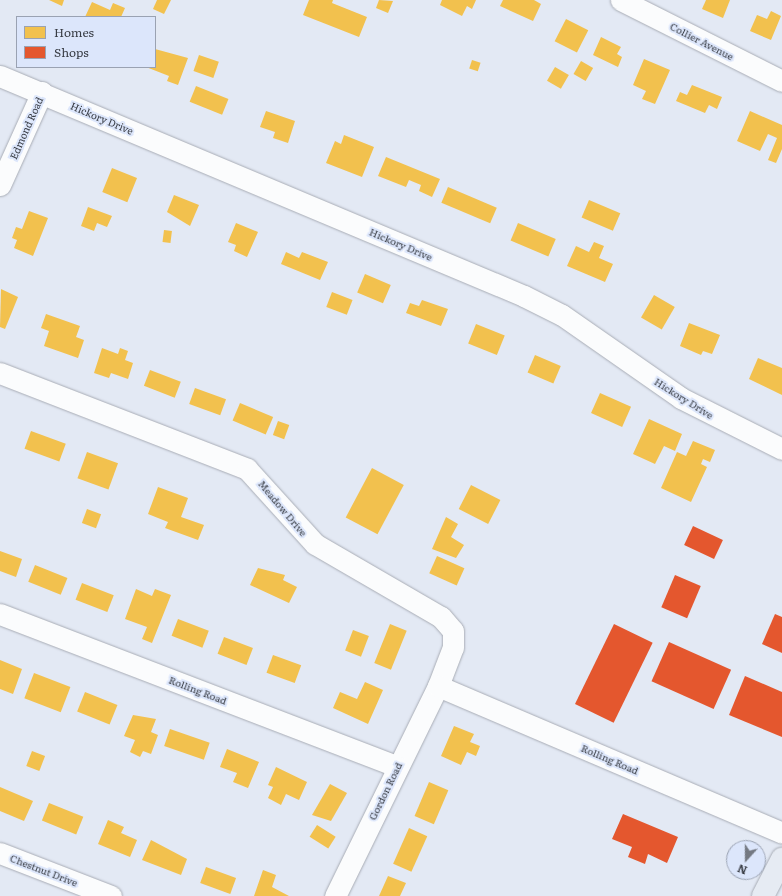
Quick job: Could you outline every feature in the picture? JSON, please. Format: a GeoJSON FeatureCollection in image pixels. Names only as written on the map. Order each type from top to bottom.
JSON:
{"type":"FeatureCollection","features":[{"type":"Feature","properties":{"kind":"highway"},"geometry":{"type":"LineString","coordinates":[[763,896],[782,859]]}},
{"type":"Feature","properties":{"kind":"street","name":"Collier Avenue"},"geometry":{"type":"LineString","coordinates":[[621,0],[782,81]]}},
{"type":"Feature","properties":{"kind":"street","name":"Hickory Drive"},"geometry":{"type":"LineString","coordinates":[[0,76],[42,92],[524,296],[562,315],[681,398],[782,449]]}},
{"type":"Feature","properties":{"kind":"street","name":"Edmond Road"},"geometry":{"type":"LineString","coordinates":[[0,185],[42,92]]}},
{"type":"Feature","properties":{"kind":"street","name":"Meadow Drive"},"geometry":{"type":"LineString","coordinates":[[0,373],[247,469],[315,544],[445,622],[454,631],[453,647],[438,686]]}},
{"type":"Feature","properties":{"kind":"street","name":"Rolling Road"},"geometry":{"type":"LineString","coordinates":[[0,614],[397,766]]}},
{"type":"Feature","properties":{"kind":"street","name":"Gordon Road"},"geometry":{"type":"LineString","coordinates":[[335,896],[397,766],[438,686]]}},
{"type":"Feature","properties":{"kind":"street","name":"Rolling Road"},"geometry":{"type":"LineString","coordinates":[[438,686],[782,833]]}},
{"type":"Feature","properties":{"kind":"street","name":"Chestnut Drive"},"geometry":{"type":"LineString","coordinates":[[0,853],[111,896]]}},
{"type":"Feature","properties":{"kind":"building: Homes"},"geometry":{"type":"Polygon","coordinates":[[[49,0],[64,0],[62,6],[49,0]]]}},
{"type":"Feature","properties":{"kind":"building: Homes"},"geometry":{"type":"Polygon","coordinates":[[[157,0],[171,0],[164,14],[153,9],[157,0]]]}},
{"type":"Feature","properties":{"kind":"building: Homes"},"geometry":{"type":"Polygon","coordinates":[[[309,0],[333,0],[332,3],[367,17],[359,37],[303,15],[309,0]]]}},
{"type":"Feature","properties":{"kind":"building: Homes"},"geometry":{"type":"Polygon","coordinates":[[[379,0],[393,1],[388,13],[376,8],[379,0]]]}},
{"type":"Feature","properties":{"kind":"building: Homes"},"geometry":{"type":"Polygon","coordinates":[[[442,0],[476,0],[472,9],[467,6],[462,16],[440,5],[442,0]]]}},
{"type":"Feature","properties":{"kind":"building: Homes"},"geometry":{"type":"Polygon","coordinates":[[[503,0],[534,0],[541,4],[533,21],[500,6],[503,0]]]}},
{"type":"Feature","properties":{"kind":"building: Homes"},"geometry":{"type":"Polygon","coordinates":[[[706,0],[730,0],[723,18],[702,9],[706,0]]]}},
{"type":"Feature","properties":{"kind":"building: Homes"},"geometry":{"type":"Polygon","coordinates":[[[92,2],[110,10],[113,3],[125,8],[121,16],[85,16],[92,2]]]}},
{"type":"Feature","properties":{"kind":"building: Homes"},"geometry":{"type":"Polygon","coordinates":[[[771,11],[781,16],[771,40],[750,31],[757,15],[767,19],[771,11]]]}},
{"type":"Feature","properties":{"kind":"building: Homes"},"geometry":{"type":"Polygon","coordinates":[[[566,19],[588,30],[577,53],[555,41],[566,19]]]}},
{"type":"Feature","properties":{"kind":"building: Homes"},"geometry":{"type":"Polygon","coordinates":[[[601,37],[621,47],[617,54],[622,57],[618,67],[593,55],[601,37]]]}},
{"type":"Feature","properties":{"kind":"building: Homes"},"geometry":{"type":"Polygon","coordinates":[[[156,49],[188,58],[178,85],[167,81],[169,76],[149,68],[156,68],[156,49]]]}},
{"type":"Feature","properties":{"kind":"building: Homes"},"geometry":{"type":"Polygon","coordinates":[[[199,55],[219,62],[213,78],[193,71],[199,55]]]}},
{"type":"Feature","properties":{"kind":"building: Homes"},"geometry":{"type":"Polygon","coordinates":[[[644,59],[670,70],[655,104],[642,99],[646,91],[633,85],[644,59]]]}},
{"type":"Feature","properties":{"kind":"building: Homes"},"geometry":{"type":"Polygon","coordinates":[[[472,60],[481,63],[478,71],[469,69],[472,60]]]}},
{"type":"Feature","properties":{"kind":"building: Homes"},"geometry":{"type":"Polygon","coordinates":[[[581,61],[593,68],[586,81],[574,74],[581,61]]]}},
{"type":"Feature","properties":{"kind":"building: Homes"},"geometry":{"type":"Polygon","coordinates":[[[555,67],[569,75],[561,89],[547,81],[555,67]]]}},
{"type":"Feature","properties":{"kind":"building: Homes"},"geometry":{"type":"Polygon","coordinates":[[[692,85],[722,97],[717,109],[709,105],[705,113],[676,101],[680,92],[687,95],[692,85]]]}},
{"type":"Feature","properties":{"kind":"building: Homes"},"geometry":{"type":"Polygon","coordinates":[[[196,86],[228,99],[222,115],[190,102],[196,86]]]}},
{"type":"Feature","properties":{"kind":"building: Homes"},"geometry":{"type":"Polygon","coordinates":[[[266,111],[295,121],[288,143],[273,138],[275,132],[260,127],[266,111]]]}},
{"type":"Feature","properties":{"kind":"building: Homes"},"geometry":{"type":"Polygon","coordinates":[[[750,111],[782,125],[782,149],[776,163],[768,160],[777,138],[768,134],[760,151],[737,141],[750,111]]]}},
{"type":"Feature","properties":{"kind":"building: Homes"},"geometry":{"type":"Polygon","coordinates":[[[344,135],[374,147],[362,177],[326,163],[335,141],[341,144],[344,135]]]}},
{"type":"Feature","properties":{"kind":"building: Homes"},"geometry":{"type":"Polygon","coordinates":[[[386,157],[440,179],[432,197],[419,191],[421,185],[409,180],[406,187],[378,176],[386,157]]]}},
{"type":"Feature","properties":{"kind":"building: Homes"},"geometry":{"type":"Polygon","coordinates":[[[112,168],[137,178],[127,202],[102,192],[112,168]]]}},
{"type":"Feature","properties":{"kind":"building: Homes"},"geometry":{"type":"Polygon","coordinates":[[[448,187],[497,208],[490,223],[441,203],[448,187]]]}},
{"type":"Feature","properties":{"kind":"building: Homes"},"geometry":{"type":"Polygon","coordinates":[[[174,195],[199,205],[190,226],[167,212],[174,195]]]}},
{"type":"Feature","properties":{"kind":"building: Homes"},"geometry":{"type":"Polygon","coordinates":[[[589,200],[620,213],[613,231],[582,217],[589,200]]]}},
{"type":"Feature","properties":{"kind":"building: Homes"},"geometry":{"type":"Polygon","coordinates":[[[88,207],[112,216],[107,227],[97,223],[94,231],[81,226],[88,207]]]}},
{"type":"Feature","properties":{"kind":"building: Homes"},"geometry":{"type":"Polygon","coordinates":[[[29,211],[48,218],[33,256],[14,248],[17,240],[12,238],[16,227],[22,229],[29,211]]]}},
{"type":"Feature","properties":{"kind":"building: Homes"},"geometry":{"type":"Polygon","coordinates":[[[236,223],[258,232],[247,257],[234,251],[236,245],[228,242],[236,223]]]}},
{"type":"Feature","properties":{"kind":"building: Homes"},"geometry":{"type":"Polygon","coordinates":[[[518,223],[556,239],[548,257],[511,240],[518,223]]]}},
{"type":"Feature","properties":{"kind":"building: Homes"},"geometry":{"type":"Polygon","coordinates":[[[164,230],[172,231],[170,243],[163,242],[164,230]]]}},
{"type":"Feature","properties":{"kind":"building: Homes"},"geometry":{"type":"Polygon","coordinates":[[[594,242],[604,246],[599,258],[613,264],[605,282],[567,266],[576,246],[589,252],[594,242]]]}},
{"type":"Feature","properties":{"kind":"building: Homes"},"geometry":{"type":"Polygon","coordinates":[[[286,252],[299,258],[302,252],[328,262],[320,280],[281,264],[286,252]]]}},
{"type":"Feature","properties":{"kind":"building: Homes"},"geometry":{"type":"Polygon","coordinates":[[[365,274],[391,285],[383,303],[357,292],[365,274]]]}},
{"type":"Feature","properties":{"kind":"building: Homes"},"geometry":{"type":"Polygon","coordinates":[[[1,289],[18,297],[5,329],[0,327],[1,289]]]}},
{"type":"Feature","properties":{"kind":"building: Homes"},"geometry":{"type":"Polygon","coordinates":[[[332,292],[353,300],[347,315],[326,307],[332,292]]]}},
{"type":"Feature","properties":{"kind":"building: Homes"},"geometry":{"type":"Polygon","coordinates":[[[654,295],[675,307],[662,330],[641,318],[654,295]]]}},
{"type":"Feature","properties":{"kind":"building: Homes"},"geometry":{"type":"Polygon","coordinates":[[[422,300],[448,309],[441,326],[406,313],[410,303],[419,306],[422,300]]]}},
{"type":"Feature","properties":{"kind":"building: Homes"},"geometry":{"type":"Polygon","coordinates":[[[46,314],[80,326],[76,337],[84,340],[78,358],[44,346],[49,331],[41,328],[46,314]]]}},
{"type":"Feature","properties":{"kind":"building: Homes"},"geometry":{"type":"Polygon","coordinates":[[[689,323],[720,335],[712,354],[703,351],[701,355],[680,346],[689,323]]]}},
{"type":"Feature","properties":{"kind":"building: Homes"},"geometry":{"type":"Polygon","coordinates":[[[476,324],[505,336],[497,355],[468,343],[476,324]]]}},
{"type":"Feature","properties":{"kind":"building: Homes"},"geometry":{"type":"Polygon","coordinates":[[[102,348],[118,354],[120,348],[128,351],[125,360],[133,363],[128,379],[111,373],[109,378],[94,373],[102,348]]]}},
{"type":"Feature","properties":{"kind":"building: Homes"},"geometry":{"type":"Polygon","coordinates":[[[535,355],[561,366],[553,383],[528,372],[535,355]]]}},
{"type":"Feature","properties":{"kind":"building: Homes"},"geometry":{"type":"Polygon","coordinates":[[[758,358],[782,368],[782,395],[749,379],[758,358]]]}},
{"type":"Feature","properties":{"kind":"building: Homes"},"geometry":{"type":"Polygon","coordinates":[[[150,370],[181,382],[175,398],[144,386],[150,370]]]}},
{"type":"Feature","properties":{"kind":"building: Homes"},"geometry":{"type":"Polygon","coordinates":[[[195,388],[226,399],[220,415],[189,404],[195,388]]]}},
{"type":"Feature","properties":{"kind":"building: Homes"},"geometry":{"type":"Polygon","coordinates":[[[600,393],[631,407],[622,427],[591,413],[600,393]]]}},
{"type":"Feature","properties":{"kind":"building: Homes"},"geometry":{"type":"Polygon","coordinates":[[[240,403],[273,417],[266,435],[233,420],[240,403]]]}},
{"type":"Feature","properties":{"kind":"building: Homes"},"geometry":{"type":"Polygon","coordinates":[[[649,419],[682,434],[675,451],[664,446],[655,464],[633,454],[649,419]]]}},
{"type":"Feature","properties":{"kind":"building: Homes"},"geometry":{"type":"Polygon","coordinates":[[[278,421],[289,425],[284,439],[273,435],[278,421]]]}},
{"type":"Feature","properties":{"kind":"building: Homes"},"geometry":{"type":"Polygon","coordinates":[[[31,431],[66,444],[59,462],[25,449],[31,431]]]}},
{"type":"Feature","properties":{"kind":"building: Homes"},"geometry":{"type":"Polygon","coordinates":[[[693,441],[715,450],[710,462],[703,459],[701,464],[707,467],[691,502],[661,488],[677,452],[686,456],[693,441]]]}},
{"type":"Feature","properties":{"kind":"building: Homes"},"geometry":{"type":"Polygon","coordinates":[[[87,452],[118,463],[108,490],[77,478],[87,452]]]}},
{"type":"Feature","properties":{"kind":"building: Homes"},"geometry":{"type":"Polygon","coordinates":[[[372,468],[404,485],[377,534],[346,517],[372,468]]]}},
{"type":"Feature","properties":{"kind":"building: Homes"},"geometry":{"type":"Polygon","coordinates":[[[471,485],[500,500],[488,524],[459,509],[471,485]]]}},
{"type":"Feature","properties":{"kind":"building: Homes"},"geometry":{"type":"Polygon","coordinates":[[[158,487],[188,498],[181,517],[204,525],[198,540],[165,528],[168,522],[148,514],[158,487]]]}},
{"type":"Feature","properties":{"kind":"building: Homes"},"geometry":{"type":"Polygon","coordinates":[[[87,509],[101,514],[96,528],[82,523],[87,509]]]}},
{"type":"Feature","properties":{"kind":"building: Homes"},"geometry":{"type":"Polygon","coordinates":[[[446,517],[458,524],[451,537],[464,545],[456,558],[432,549],[446,517]]]}},
{"type":"Feature","properties":{"kind":"building: Homes"},"geometry":{"type":"Polygon","coordinates":[[[0,551],[22,559],[16,577],[0,571],[0,551]]]}},
{"type":"Feature","properties":{"kind":"building: Homes"},"geometry":{"type":"Polygon","coordinates":[[[437,556],[464,568],[457,586],[429,573],[437,556]]]}},
{"type":"Feature","properties":{"kind":"building: Homes"},"geometry":{"type":"Polygon","coordinates":[[[35,565],[67,578],[61,595],[28,582],[35,565]]]}},
{"type":"Feature","properties":{"kind":"building: Homes"},"geometry":{"type":"Polygon","coordinates":[[[258,568],[285,575],[283,580],[297,587],[289,603],[250,585],[258,568]]]}},
{"type":"Feature","properties":{"kind":"building: Homes"},"geometry":{"type":"Polygon","coordinates":[[[82,583],[114,595],[107,612],[76,600],[82,583]]]}},
{"type":"Feature","properties":{"kind":"building: Homes"},"geometry":{"type":"Polygon","coordinates":[[[136,589],[152,596],[155,589],[171,595],[152,643],[142,639],[147,627],[125,619],[136,589]]]}},
{"type":"Feature","properties":{"kind":"building: Homes"},"geometry":{"type":"Polygon","coordinates":[[[178,619],[209,631],[202,648],[172,636],[178,619]]]}},
{"type":"Feature","properties":{"kind":"building: Homes"},"geometry":{"type":"Polygon","coordinates":[[[390,624],[407,631],[391,670],[374,663],[390,624]]]}},
{"type":"Feature","properties":{"kind":"building: Homes"},"geometry":{"type":"Polygon","coordinates":[[[353,630],[369,636],[361,657],[345,651],[353,630]]]}},
{"type":"Feature","properties":{"kind":"building: Homes"},"geometry":{"type":"Polygon","coordinates":[[[224,637],[253,648],[246,665],[218,654],[224,637]]]}},
{"type":"Feature","properties":{"kind":"building: Homes"},"geometry":{"type":"Polygon","coordinates":[[[273,655],[301,665],[295,683],[267,673],[273,655]]]}},
{"type":"Feature","properties":{"kind":"building: Homes"},"geometry":{"type":"Polygon","coordinates":[[[0,660],[22,669],[13,694],[0,689],[0,660]]]}},
{"type":"Feature","properties":{"kind":"building: Homes"},"geometry":{"type":"Polygon","coordinates":[[[34,673],[70,687],[61,712],[24,698],[34,673]]]}},
{"type":"Feature","properties":{"kind":"building: Homes"},"geometry":{"type":"Polygon","coordinates":[[[365,682],[383,690],[368,724],[333,708],[340,692],[357,699],[365,682]]]}},
{"type":"Feature","properties":{"kind":"building: Homes"},"geometry":{"type":"Polygon","coordinates":[[[85,692],[117,705],[110,725],[77,711],[85,692]]]}},
{"type":"Feature","properties":{"kind":"building: Homes"},"geometry":{"type":"Polygon","coordinates":[[[133,715],[156,719],[151,732],[158,735],[151,754],[143,751],[140,757],[130,752],[135,740],[124,736],[133,715]]]}},
{"type":"Feature","properties":{"kind":"building: Homes"},"geometry":{"type":"Polygon","coordinates":[[[454,726],[474,734],[470,742],[480,746],[476,756],[467,752],[461,765],[441,756],[454,726]]]}},
{"type":"Feature","properties":{"kind":"building: Homes"},"geometry":{"type":"Polygon","coordinates":[[[170,729],[210,743],[204,760],[164,746],[170,729]]]}},
{"type":"Feature","properties":{"kind":"building: Homes"},"geometry":{"type":"Polygon","coordinates":[[[227,749],[259,762],[248,788],[233,782],[237,773],[220,767],[227,749]]]}},
{"type":"Feature","properties":{"kind":"building: Homes"},"geometry":{"type":"Polygon","coordinates":[[[32,751],[45,756],[39,771],[26,766],[32,751]]]}},
{"type":"Feature","properties":{"kind":"building: Homes"},"geometry":{"type":"Polygon","coordinates":[[[276,767],[307,782],[299,800],[286,794],[281,805],[268,798],[273,787],[268,785],[276,767]]]}},
{"type":"Feature","properties":{"kind":"building: Homes"},"geometry":{"type":"Polygon","coordinates":[[[429,782],[448,790],[434,824],[415,816],[429,782]]]}},
{"type":"Feature","properties":{"kind":"building: Homes"},"geometry":{"type":"Polygon","coordinates":[[[330,784],[347,793],[331,821],[312,815],[330,784]]]}},
{"type":"Feature","properties":{"kind":"building: Homes"},"geometry":{"type":"Polygon","coordinates":[[[0,787],[33,801],[24,821],[0,811],[0,787]]]}},
{"type":"Feature","properties":{"kind":"building: Homes"},"geometry":{"type":"Polygon","coordinates":[[[49,803],[83,817],[76,834],[42,821],[49,803]]]}},
{"type":"Feature","properties":{"kind":"building: Homes"},"geometry":{"type":"Polygon","coordinates":[[[108,820],[124,827],[121,833],[137,840],[130,857],[98,844],[108,820]]]}},
{"type":"Feature","properties":{"kind":"building: Homes"},"geometry":{"type":"Polygon","coordinates":[[[317,825],[336,837],[328,849],[310,837],[317,825]]]}},
{"type":"Feature","properties":{"kind":"building: Homes"},"geometry":{"type":"Polygon","coordinates":[[[409,828],[427,836],[411,872],[393,864],[409,828]]]}},
{"type":"Feature","properties":{"kind":"building: Homes"},"geometry":{"type":"Polygon","coordinates":[[[151,840],[187,859],[181,875],[142,860],[151,840]]]}},
{"type":"Feature","properties":{"kind":"building: Homes"},"geometry":{"type":"Polygon","coordinates":[[[206,867],[236,878],[230,894],[200,883],[206,867]]]}},
{"type":"Feature","properties":{"kind":"building: Homes"},"geometry":{"type":"Polygon","coordinates":[[[263,870],[276,875],[272,887],[289,896],[254,896],[263,870]]]}},
{"type":"Feature","properties":{"kind":"building: Homes"},"geometry":{"type":"Polygon","coordinates":[[[388,876],[406,883],[400,896],[379,896],[388,876]]]}},
{"type":"Feature","properties":{"kind":"building: Shops"},"geometry":{"type":"Polygon","coordinates":[[[693,526],[723,540],[714,559],[684,545],[693,526]]]}},
{"type":"Feature","properties":{"kind":"building: Shops"},"geometry":{"type":"Polygon","coordinates":[[[675,575],[701,586],[687,618],[661,607],[675,575]]]}},
{"type":"Feature","properties":{"kind":"building: Shops"},"geometry":{"type":"Polygon","coordinates":[[[775,614],[782,617],[782,653],[762,644],[775,614]]]}},
{"type":"Feature","properties":{"kind":"building: Shops"},"geometry":{"type":"Polygon","coordinates":[[[614,624],[653,643],[614,723],[575,704],[614,624]]]}},
{"type":"Feature","properties":{"kind":"building: Shops"},"geometry":{"type":"Polygon","coordinates":[[[669,642],[731,670],[714,709],[652,681],[669,642]]]}},
{"type":"Feature","properties":{"kind":"building: Shops"},"geometry":{"type":"Polygon","coordinates":[[[745,676],[782,692],[782,737],[729,715],[745,676]]]}},
{"type":"Feature","properties":{"kind":"building: Shops"},"geometry":{"type":"Polygon","coordinates":[[[623,814],[678,837],[667,863],[648,854],[645,864],[628,857],[632,847],[612,839],[623,814]]]}}]}
